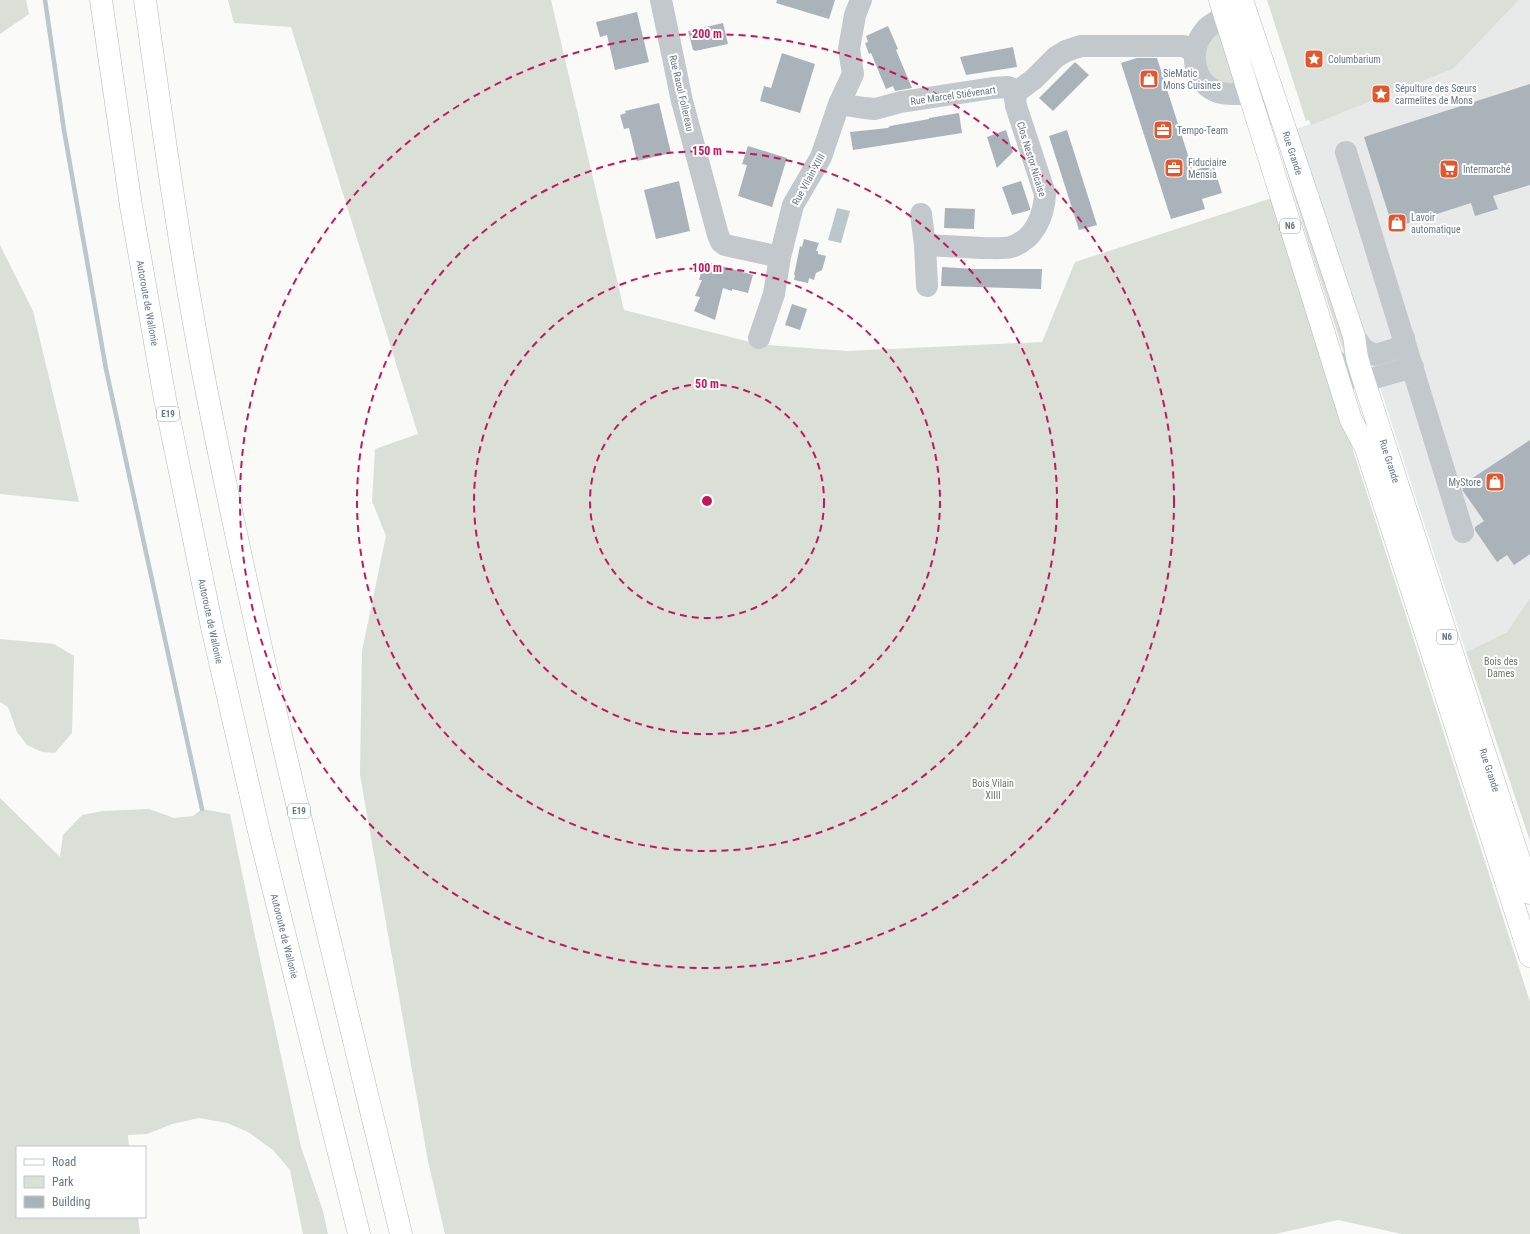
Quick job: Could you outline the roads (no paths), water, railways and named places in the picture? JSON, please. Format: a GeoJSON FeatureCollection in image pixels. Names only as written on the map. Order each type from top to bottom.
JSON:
{"type":"FeatureCollection","features":[{"type":"Feature","properties":{"kind":"main road","name":"Autoroute de Wallonie"},"geometry":{"type":"LineString","coordinates":[[101,0],[131,206],[165,399],[210,619],[257,823],[359,1234]]}},
{"type":"Feature","properties":{"kind":"main road","name":"E19"},"geometry":{"type":"LineString","coordinates":[[145,0],[173,201],[206,386],[254,614],[285,750],[401,1234]]}},
{"type":"Feature","properties":{"kind":"main road","name":"Rue Grande"},"geometry":{"type":"LineString","coordinates":[[1242,0],[1354,336],[1357,358],[1364,381],[1530,893]]}},
{"type":"Feature","properties":{"kind":"main road","name":"Rue Grande"},"geometry":{"type":"LineString","coordinates":[[1222,8],[1351,420],[1366,448],[1530,956]]}},
{"type":"Feature","properties":{"kind":"street","name":"Rue Raoul Follereau"},"geometry":{"type":"LineString","coordinates":[[661,0],[682,101],[721,242],[725,245],[780,257]]}},
{"type":"Feature","properties":{"kind":"street","name":"Rue Vilain XIIII"},"geometry":{"type":"LineString","coordinates":[[759,338],[774,294],[780,257],[793,206],[822,157],[839,104],[853,74],[849,49],[856,14],[861,0]]}},
{"type":"Feature","properties":{"kind":"street"},"geometry":{"type":"LineString","coordinates":[[1249,94],[1216,92],[1208,87],[1201,80],[1195,68],[1194,52],[1197,42],[1203,32],[1222,8],[1252,30]]}},
{"type":"Feature","properties":{"kind":"street"},"geometry":{"type":"LineString","coordinates":[[1018,91],[1034,80],[1056,56],[1080,46],[1184,46],[1194,52]]}},
{"type":"Feature","properties":{"kind":"street","name":"Rue Marcel Stiévenart"},"geometry":{"type":"LineString","coordinates":[[839,104],[875,109],[901,102],[993,88],[1008,87],[1018,91]]}},
{"type":"Feature","properties":{"kind":"street","name":"Clos Nestor Nicaise"},"geometry":{"type":"LineString","coordinates":[[925,245],[997,248],[1011,247],[1024,240],[1031,234],[1039,222],[1044,207],[1045,194],[1016,106],[1015,98],[1018,91]]}},
{"type":"Feature","properties":{"kind":"street"},"geometry":{"type":"LineString","coordinates":[[1346,152],[1463,532]]}},
{"type":"Feature","properties":{"kind":"street"},"geometry":{"type":"LineString","coordinates":[[921,214],[925,245],[927,286]]}},
{"type":"Feature","properties":{"kind":"street"},"geometry":{"type":"LineString","coordinates":[[1354,336],[1363,349],[1375,355],[1399,348],[1404,338]]}},
{"type":"Feature","properties":{"kind":"street"},"geometry":{"type":"LineString","coordinates":[[1332,357],[1347,373],[1364,381],[1413,368]]}},
{"type":"Feature","properties":{"kind":"waterway"},"geometry":{"type":"LineString","coordinates":[[45,0],[64,130],[106,369],[202,809]]}},
{"type":"Feature","properties":{"kind":"place","name":"Columbarium"},"geometry":{"type":"Point","coordinates":[1314,59]}},
{"type":"Feature","properties":{"kind":"place","name":"SieMatic Mons Cuisines"},"geometry":{"type":"Point","coordinates":[1149,79]}},
{"type":"Feature","properties":{"kind":"place","name":"Sépulture des Sœurs carmelites de Mons"},"geometry":{"type":"Point","coordinates":[1381,94]}},
{"type":"Feature","properties":{"kind":"place","name":"Tempo-Team"},"geometry":{"type":"Point","coordinates":[1163,130]}},
{"type":"Feature","properties":{"kind":"place","name":"Fiduciaire Mensia"},"geometry":{"type":"Point","coordinates":[1174,168]}},
{"type":"Feature","properties":{"kind":"place","name":"Intermarché"},"geometry":{"type":"Point","coordinates":[1449,169]}},
{"type":"Feature","properties":{"kind":"place","name":"Lavoir automatique"},"geometry":{"type":"Point","coordinates":[1397,223]}},
{"type":"Feature","properties":{"kind":"place","name":"MyStore"},"geometry":{"type":"Point","coordinates":[1495,482]}},
{"type":"Feature","properties":{"kind":"park label","name":"Bois des Dames"},"geometry":{"type":"Point","coordinates":[1501,666]}},
{"type":"Feature","properties":{"kind":"park label","name":"Bois Vilain XIIII"},"geometry":{"type":"Point","coordinates":[993,788]}}]}
